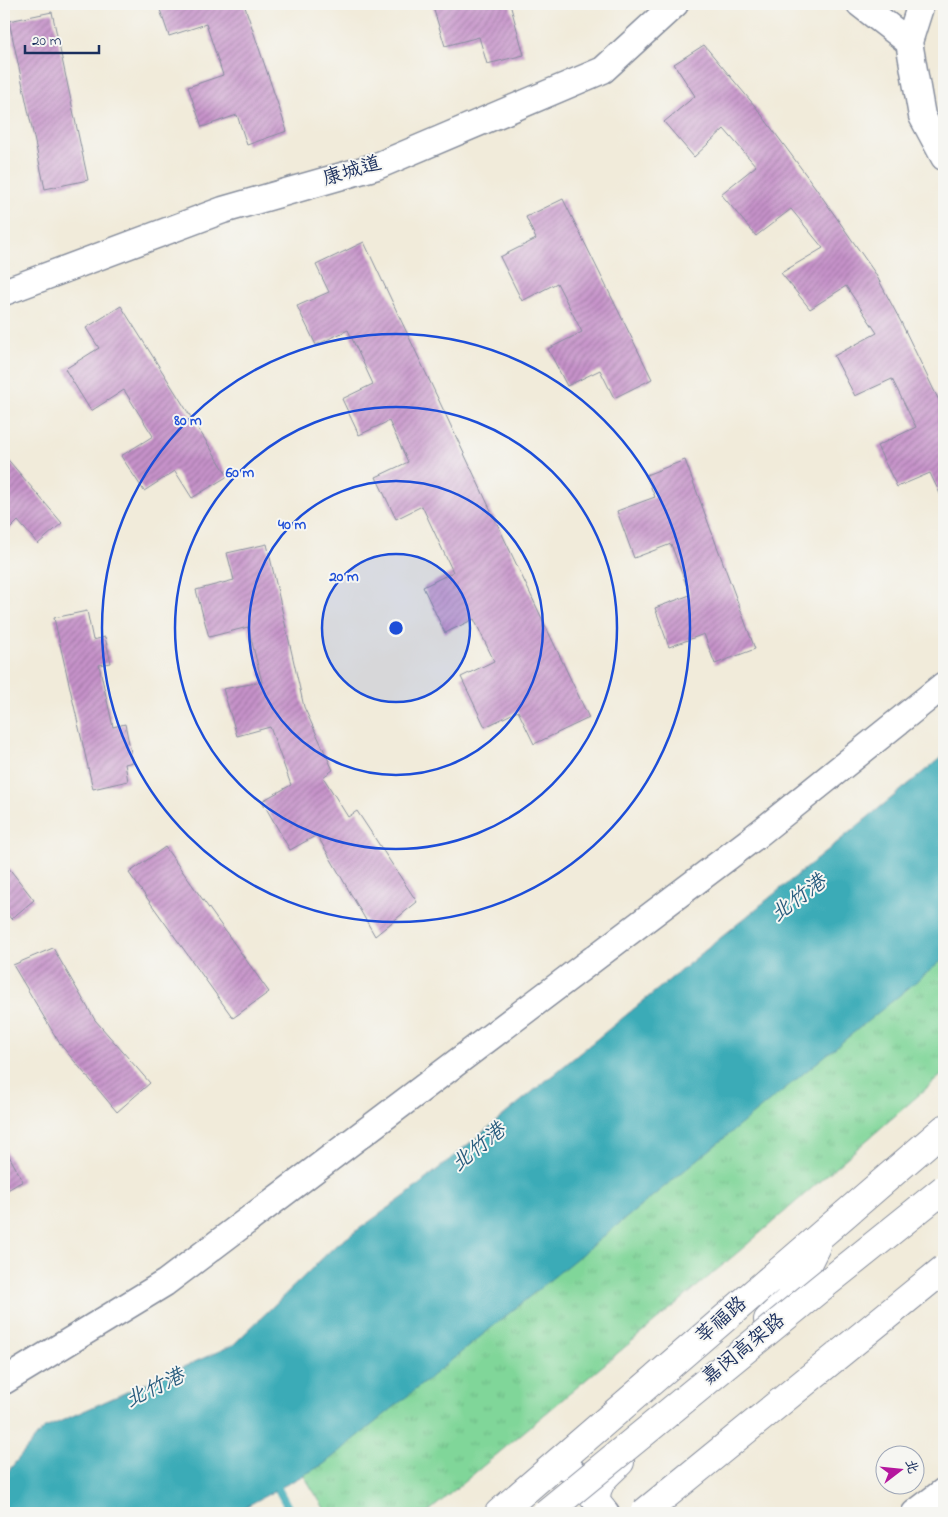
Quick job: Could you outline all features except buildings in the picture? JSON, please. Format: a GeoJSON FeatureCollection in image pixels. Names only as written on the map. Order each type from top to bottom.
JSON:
{"type":"FeatureCollection","features":[{"type":"Feature","properties":{"kind":"main road","name":"莘福路"},"geometry":{"type":"LineString","coordinates":[[499,1513],[944,1129]]}},
{"type":"Feature","properties":{"kind":"main road","name":"嘉闵高架路"},"geometry":{"type":"LineString","coordinates":[[546,1513],[815,1292],[944,1189]]}},
{"type":"Feature","properties":{"kind":"main road"},"geometry":{"type":"LineString","coordinates":[[601,1506],[596,1490],[601,1480],[789,1300],[823,1233]]}},
{"type":"Feature","properties":{"kind":"main road"},"geometry":{"type":"LineString","coordinates":[[644,1513],[944,1253]]}},
{"type":"Feature","properties":{"kind":"main road"},"geometry":{"type":"LineString","coordinates":[[644,1513],[944,1269]]}},
{"type":"Feature","properties":{"kind":"street","name":"康城道"},"geometry":{"type":"LineString","coordinates":[[4,292],[223,210],[377,166],[603,70],[675,4]]}},
{"type":"Feature","properties":{"kind":"street"},"geometry":{"type":"LineString","coordinates":[[860,4],[909,42]]}},
{"type":"Feature","properties":{"kind":"street"},"geometry":{"type":"LineString","coordinates":[[921,4],[909,42],[922,116],[944,157]]}},
{"type":"Feature","properties":{"kind":"street"},"geometry":{"type":"LineString","coordinates":[[4,1381],[165,1283],[752,839],[944,685]]}},
{"type":"Feature","properties":{"kind":"street"},"geometry":{"type":"LineString","coordinates":[[562,1459],[601,1506]]}},
{"type":"Feature","properties":{"kind":"street"},"geometry":{"type":"LineString","coordinates":[[916,1513],[944,1491]]}},
{"type":"Feature","properties":{"kind":"green space"},"geometry":{"type":"Polygon","coordinates":[[[944,936],[944,1073],[743,1248],[427,1513],[327,1513],[296,1463],[944,936]]]}},
{"type":"Feature","properties":{"kind":"water","name":"北竹港"},"geometry":{"type":"Polygon","coordinates":[[[944,755],[944,959],[324,1464],[234,1513],[4,1513],[4,1476],[43,1429],[233,1345],[334,1247],[405,1196],[944,755]]]}},
{"type":"Feature","properties":{"kind":"waterway"},"geometry":{"type":"LineString","coordinates":[[274,1481],[291,1513]]}}]}
